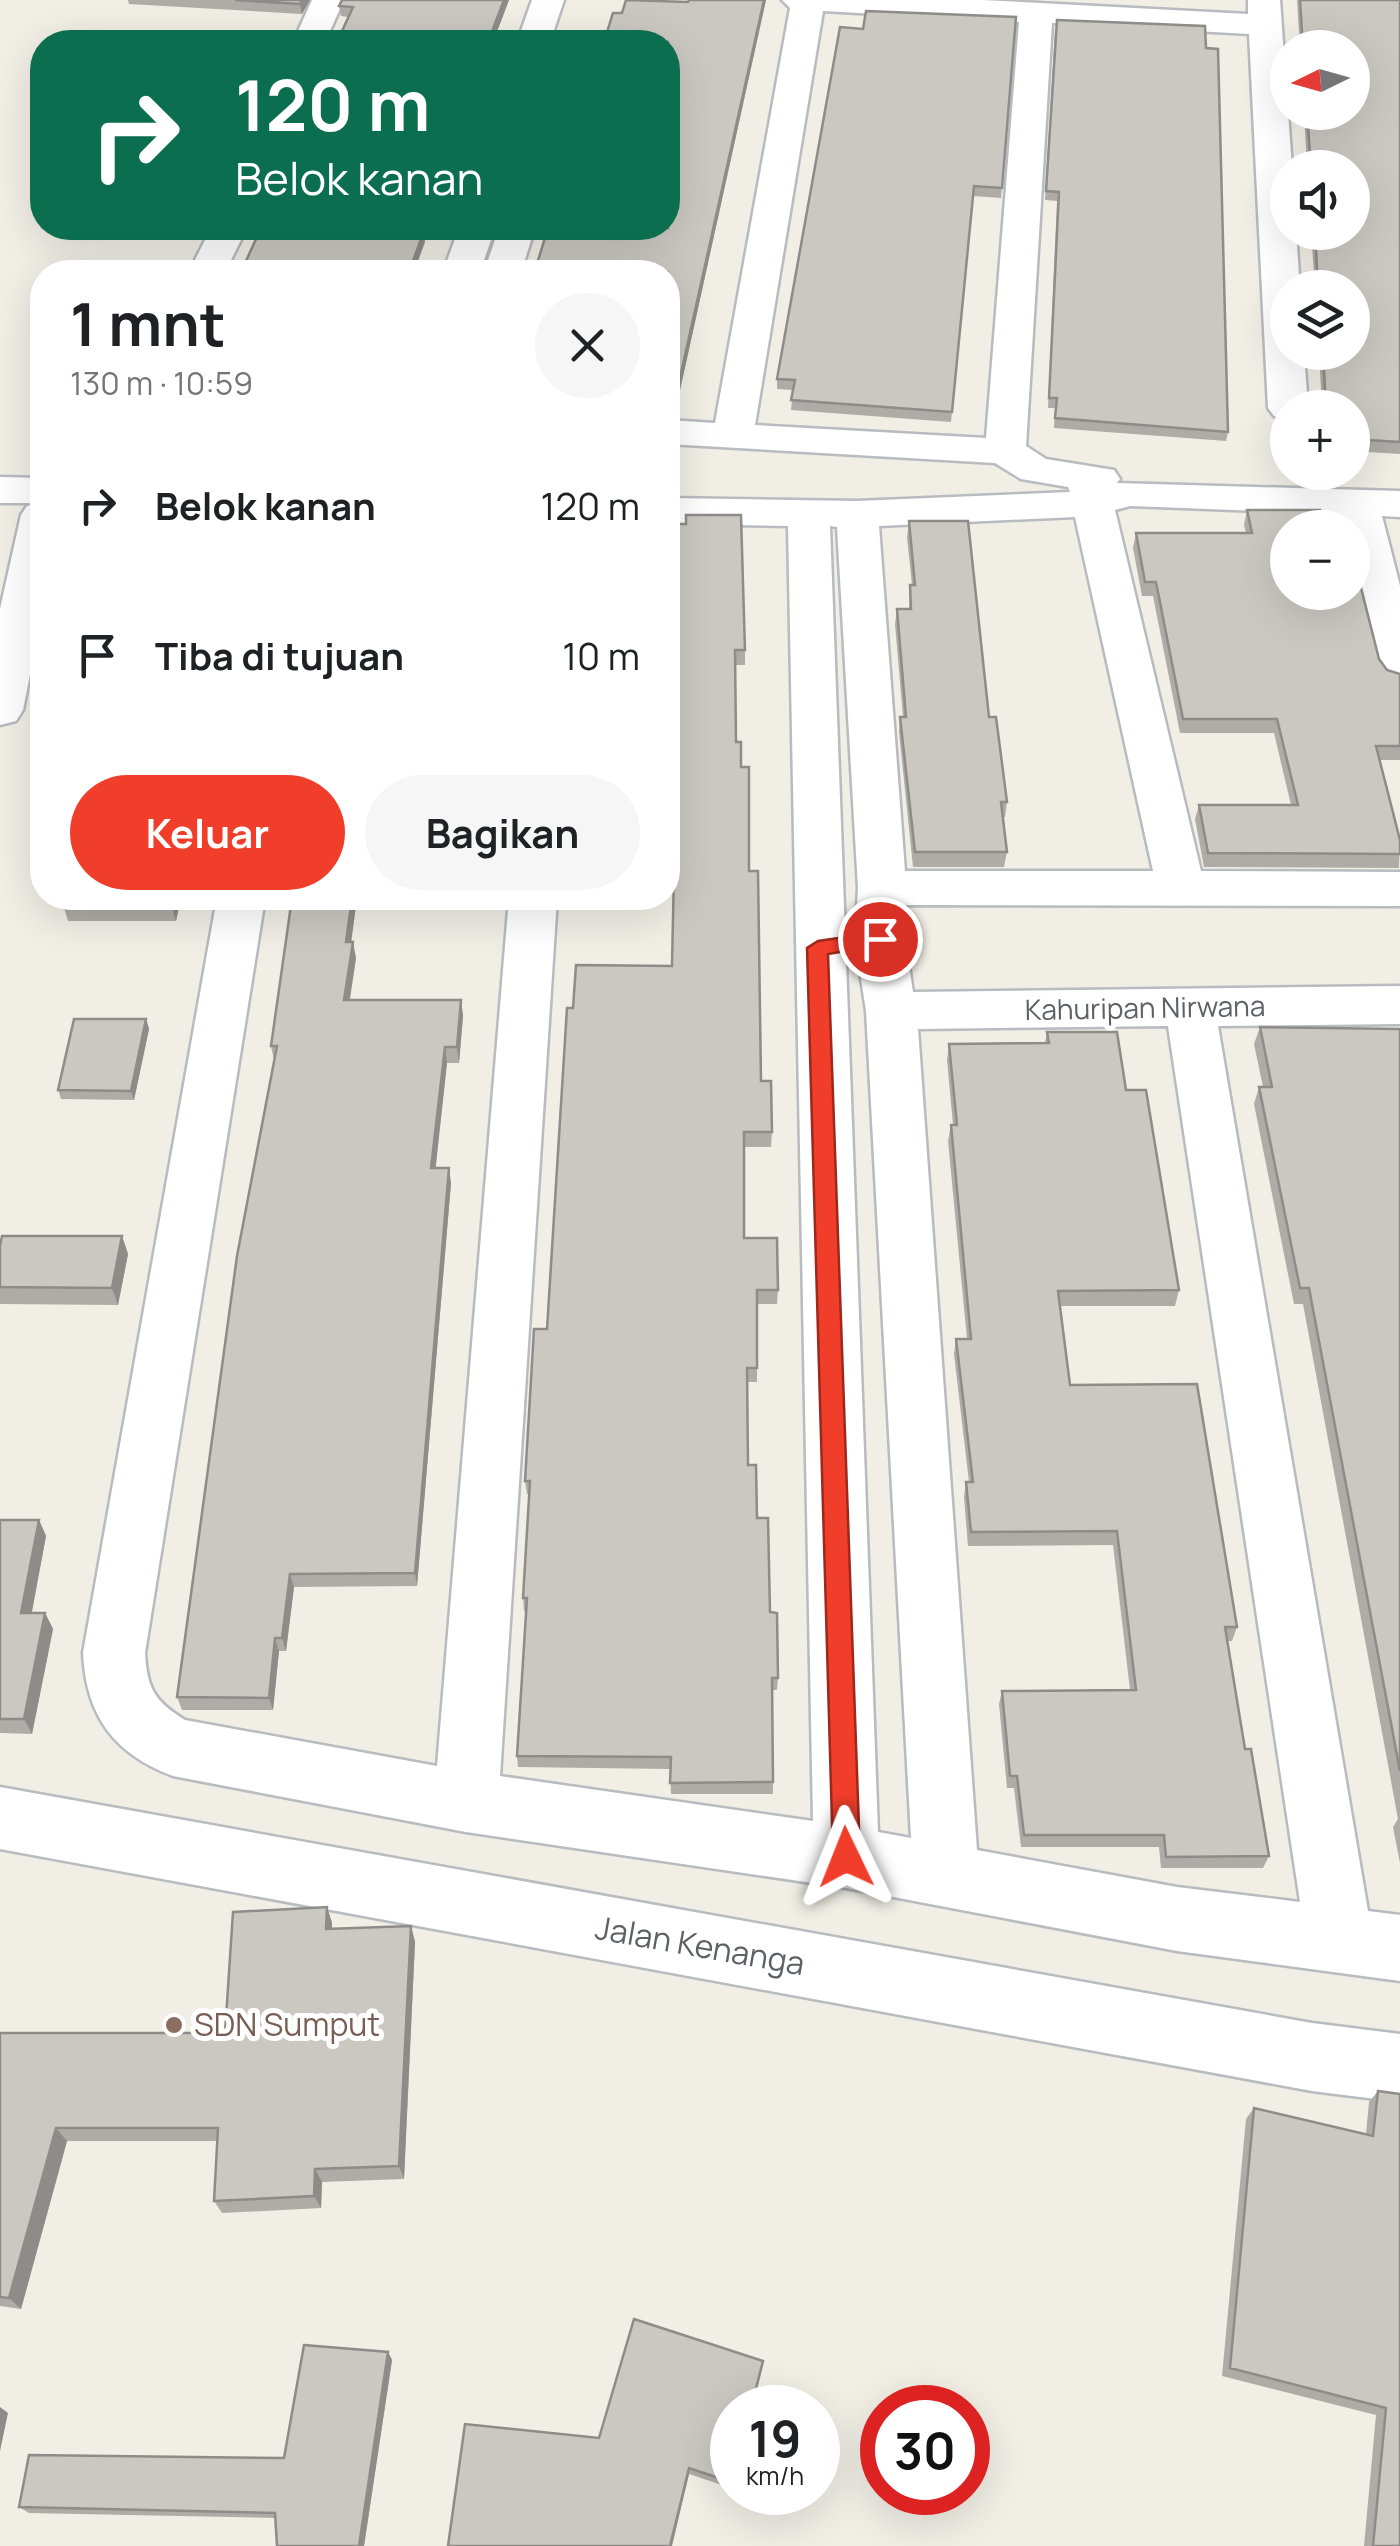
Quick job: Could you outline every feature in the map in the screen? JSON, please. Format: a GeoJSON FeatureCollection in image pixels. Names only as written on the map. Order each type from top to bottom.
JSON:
{"type":"FeatureCollection","features":[{"type":"Feature","properties":{"kind":"street"},"geometry":{"type":"LineString","coordinates":[[314,30],[328,0]]}},
{"type":"Feature","properties":{"kind":"street"},"geometry":{"type":"LineString","coordinates":[[538,30],[548,0]]}},
{"type":"Feature","properties":{"kind":"street"},"geometry":{"type":"LineString","coordinates":[[798,0],[1036,13],[1265,12],[1287,390]]}},
{"type":"Feature","properties":{"kind":"street"},"geometry":{"type":"LineString","coordinates":[[733,437],[808,0]]}},
{"type":"Feature","properties":{"kind":"street"},"geometry":{"type":"LineString","coordinates":[[1006,451],[1036,13]]}},
{"type":"Feature","properties":{"kind":"street"},"geometry":{"type":"LineString","coordinates":[[680,433],[1006,451],[1036,470],[1102,492]]}},
{"type":"Feature","properties":{"kind":"street"},"geometry":{"type":"LineString","coordinates":[[680,511],[833,514],[1102,492],[1270,486]]}},
{"type":"Feature","properties":{"kind":"street"},"geometry":{"type":"LineString","coordinates":[[0,490],[30,490]]}},
{"type":"Feature","properties":{"kind":"street"},"geometry":{"type":"LineString","coordinates":[[1312,490],[1357,501],[1400,504]]}},
{"type":"Feature","properties":{"kind":"street"},"geometry":{"type":"LineString","coordinates":[[1102,492],[1180,887]]}},
{"type":"Feature","properties":{"kind":"street"},"geometry":{"type":"LineString","coordinates":[[1357,501],[1400,671]]}},
{"type":"Feature","properties":{"kind":"street"},"geometry":{"type":"LineString","coordinates":[[833,514],[890,1011],[946,1878]]}},
{"type":"Feature","properties":{"kind":"street"},"geometry":{"type":"LineString","coordinates":[[833,514],[818,948],[846,1857]]}},
{"type":"Feature","properties":{"kind":"street"},"geometry":{"type":"LineString","coordinates":[[0,710],[30,571]]}},
{"type":"Feature","properties":{"kind":"street"},"geometry":{"type":"LineString","coordinates":[[818,948],[881,914],[1180,887],[1400,889]]}},
{"type":"Feature","properties":{"kind":"street"},"geometry":{"type":"LineString","coordinates":[[239,910],[114,1653],[116,1694],[134,1724],[172,1748],[466,1802],[846,1857],[1177,1920],[1400,1948]]}},
{"type":"Feature","properties":{"kind":"street"},"geometry":{"type":"LineString","coordinates":[[466,1802],[532,910]]}},
{"type":"Feature","properties":{"kind":"street","name":"Kahuripan Nirwana"},"geometry":{"type":"LineString","coordinates":[[890,1011],[1400,1005]]}},
{"type":"Feature","properties":{"kind":"street"},"geometry":{"type":"LineString","coordinates":[[1190,1007],[1339,1940]]}},
{"type":"Feature","properties":{"kind":"street","name":"Jalan Kenanga"},"geometry":{"type":"LineString","coordinates":[[0,1818],[1312,2058],[1400,2068]]}},
{"type":"Feature","properties":{"kind":"building"},"geometry":{"type":"Polygon","coordinates":[[[235,0],[302,0],[300,4],[235,0]]]}},
{"type":"Feature","properties":{"kind":"building"},"geometry":{"type":"Polygon","coordinates":[[[342,0],[504,0],[493,30],[342,30],[353,7],[339,6],[342,0]]]}},
{"type":"Feature","properties":{"kind":"building"},"geometry":{"type":"Polygon","coordinates":[[[626,0],[764,0],[680,378],[680,260],[538,260],[544,240],[680,240],[680,30],[608,30],[613,13],[622,13],[626,0]]]}},
{"type":"Feature","properties":{"kind":"building"},"geometry":{"type":"Polygon","coordinates":[[[1300,0],[1400,0],[1400,442],[1370,440],[1370,390],[1325,390],[1324,370],[1370,370],[1370,270],[1317,270],[1316,250],[1370,250],[1370,150],[1310,150],[1308,130],[1370,130],[1370,30],[1302,30],[1300,0]]]}},
{"type":"Feature","properties":{"kind":"building"},"geometry":{"type":"Polygon","coordinates":[[[866,11],[1016,17],[1002,188],[974,186],[952,412],[791,400],[795,380],[777,379],[840,27],[863,29],[866,11]]]}},
{"type":"Feature","properties":{"kind":"building"},"geometry":{"type":"Polygon","coordinates":[[[1057,20],[1205,26],[1206,48],[1218,49],[1228,432],[1055,418],[1057,398],[1049,398],[1059,192],[1046,191],[1057,20]]]}},
{"type":"Feature","properties":{"kind":"building"},"geometry":{"type":"Polygon","coordinates":[[[256,240],[421,240],[413,260],[246,260],[256,240]]]}},
{"type":"Feature","properties":{"kind":"building"},"geometry":{"type":"Polygon","coordinates":[[[1247,510],[1270,510],[1270,610],[1367,610],[1379,659],[1387,670],[1400,674],[1400,746],[1376,746],[1400,840],[1400,854],[1208,853],[1199,805],[1298,805],[1277,719],[1183,719],[1156,582],[1145,582],[1136,533],[1252,533],[1247,510]]]}},
{"type":"Feature","properties":{"kind":"building"},"geometry":{"type":"Polygon","coordinates":[[[686,515],[741,515],[745,650],[735,650],[736,742],[741,742],[741,767],[749,767],[749,871],[758,871],[761,1081],[771,1081],[772,1132],[744,1132],[744,1238],[777,1238],[778,1290],[757,1290],[757,1368],[747,1368],[748,1465],[756,1465],[757,1518],[768,1518],[770,1612],[777,1613],[778,1678],[772,1678],[773,1782],[670,1783],[671,1757],[517,1756],[527,1598],[523,1598],[530,1481],[525,1481],[534,1329],[547,1329],[567,1008],[573,1008],[576,965],[672,966],[673,910],[680,910],[680,524],[686,524],[686,515]]]}},
{"type":"Feature","properties":{"kind":"building"},"geometry":{"type":"Polygon","coordinates":[[[909,521],[968,521],[989,717],[996,717],[1007,802],[1001,802],[1007,852],[915,852],[900,717],[906,717],[897,609],[911,609],[910,585],[915,585],[909,521]]]}},
{"type":"Feature","properties":{"kind":"building"},"geometry":{"type":"Polygon","coordinates":[[[290,910],[350,910],[346,942],[353,942],[344,1000],[461,1000],[457,1047],[445,1047],[431,1168],[449,1168],[415,1573],[290,1574],[282,1638],[275,1638],[269,1698],[177,1697],[237,1256],[277,1046],[271,1046],[290,910]]]}},
{"type":"Feature","properties":{"kind":"building"},"geometry":{"type":"Polygon","coordinates":[[[74,1019],[146,1019],[131,1091],[58,1090],[74,1019]]]}},
{"type":"Feature","properties":{"kind":"building"},"geometry":{"type":"Polygon","coordinates":[[[1260,1027],[1400,1029],[1400,1771],[1309,1288],[1300,1288],[1259,1087],[1272,1087],[1260,1027]]]}},
{"type":"Feature","properties":{"kind":"building"},"geometry":{"type":"Polygon","coordinates":[[[1047,1032],[1117,1032],[1126,1090],[1146,1090],[1179,1290],[1058,1291],[1070,1385],[1197,1384],[1237,1627],[1225,1627],[1245,1749],[1251,1749],[1269,1856],[1166,1857],[1164,1835],[1024,1835],[1017,1776],[1010,1776],[1002,1691],[1136,1690],[1117,1531],[971,1532],[966,1482],[973,1482],[956,1339],[971,1339],[951,1125],[957,1125],[949,1044],[1049,1043],[1047,1032]]]}},
{"type":"Feature","properties":{"kind":"building"},"geometry":{"type":"Polygon","coordinates":[[[2,1236],[122,1236],[112,1288],[0,1287],[2,1236]]]}},
{"type":"Feature","properties":{"kind":"building"},"geometry":{"type":"Polygon","coordinates":[[[0,1520],[39,1520],[21,1613],[45,1613],[24,1719],[0,1719],[0,1520]]]}},
{"type":"Feature","properties":{"kind":"building"},"geometry":{"type":"Polygon","coordinates":[[[327,1907],[326,1929],[411,1926],[399,2166],[315,2169],[314,2196],[214,2201],[218,2128],[56,2128],[9,2298],[0,2297],[0,2033],[225,2033],[233,1912],[327,1907]]]}},
{"type":"Feature","properties":{"kind":"building"},"geometry":{"type":"Polygon","coordinates":[[[1378,2091],[1400,2094],[1400,2546],[1373,2546],[1386,2408],[1230,2368],[1254,2108],[1373,2136],[1378,2091]]]}},
{"type":"Feature","properties":{"kind":"building"},"geometry":{"type":"Polygon","coordinates":[[[634,2319],[763,2361],[757,2385],[710,2385],[710,2475],[689,2468],[670,2546],[448,2546],[465,2424],[599,2438],[634,2319]]]}},
{"type":"Feature","properties":{"kind":"building"},"geometry":{"type":"Polygon","coordinates":[[[304,2345],[388,2352],[359,2546],[277,2546],[275,2513],[19,2507],[29,2455],[284,2458],[304,2345]]]}},
{"type":"Feature","properties":{"kind":"place","name":"SDN Sumput"},"geometry":{"type":"Point","coordinates":[174,2025]}},
{"type":"Feature","properties":{"kind":"route"},"geometry":{"type":"LineString","coordinates":[[846,1857],[818,948],[880,939]]}}]}
